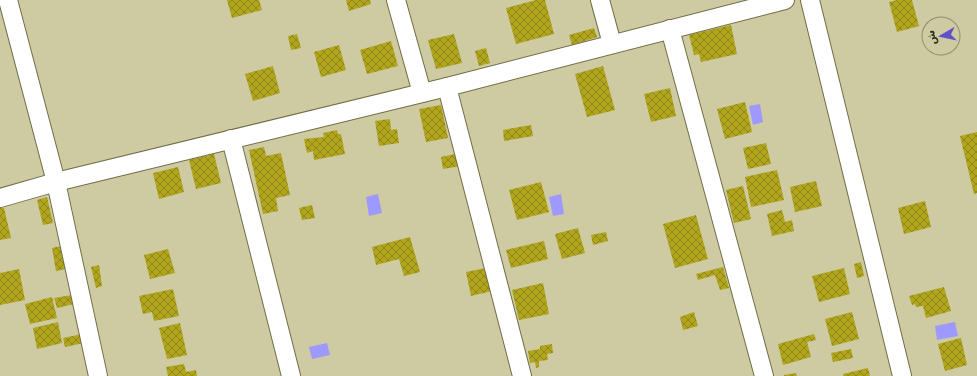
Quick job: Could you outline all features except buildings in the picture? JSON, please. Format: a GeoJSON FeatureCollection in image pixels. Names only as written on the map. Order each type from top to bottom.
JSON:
{"type":"FeatureCollection","features":[{"type":"Feature","properties":{"kind":"street"},"geometry":{"type":"LineString","coordinates":[[8,0],[56,182],[98,376]]}},
{"type":"Feature","properties":{"kind":"street"},"geometry":{"type":"LineString","coordinates":[[396,0],[422,93]]}},
{"type":"Feature","properties":{"kind":"street"},"geometry":{"type":"LineString","coordinates":[[600,0],[612,44]]}},
{"type":"Feature","properties":{"kind":"street"},"geometry":{"type":"LineString","coordinates":[[0,198],[56,182],[447,87],[784,0]]}},
{"type":"Feature","properties":{"kind":"street"},"geometry":{"type":"LineString","coordinates":[[810,0],[902,376]]}},
{"type":"Feature","properties":{"kind":"street"},"geometry":{"type":"LineString","coordinates":[[670,29],[764,376]]}},
{"type":"Feature","properties":{"kind":"street"},"geometry":{"type":"LineString","coordinates":[[447,87],[522,376]]}},
{"type":"Feature","properties":{"kind":"street"},"geometry":{"type":"LineString","coordinates":[[231,139],[291,376]]}},
{"type":"Feature","properties":{"kind":"shaded area"},"geometry":{"type":"Polygon","coordinates":[[[760,104],[763,122],[753,125],[749,106],[760,104]]]}},
{"type":"Feature","properties":{"kind":"shaded area"},"geometry":{"type":"Polygon","coordinates":[[[378,194],[382,213],[369,216],[366,197],[378,194]]]}},
{"type":"Feature","properties":{"kind":"shaded area"},"geometry":{"type":"Polygon","coordinates":[[[561,194],[564,214],[553,216],[549,197],[561,194]]]}},
{"type":"Feature","properties":{"kind":"shaded area"},"geometry":{"type":"Polygon","coordinates":[[[955,322],[958,336],[937,340],[935,326],[955,322]]]}},
{"type":"Feature","properties":{"kind":"shaded area"},"geometry":{"type":"Polygon","coordinates":[[[327,343],[330,355],[312,359],[309,347],[327,343]]]}}]}
